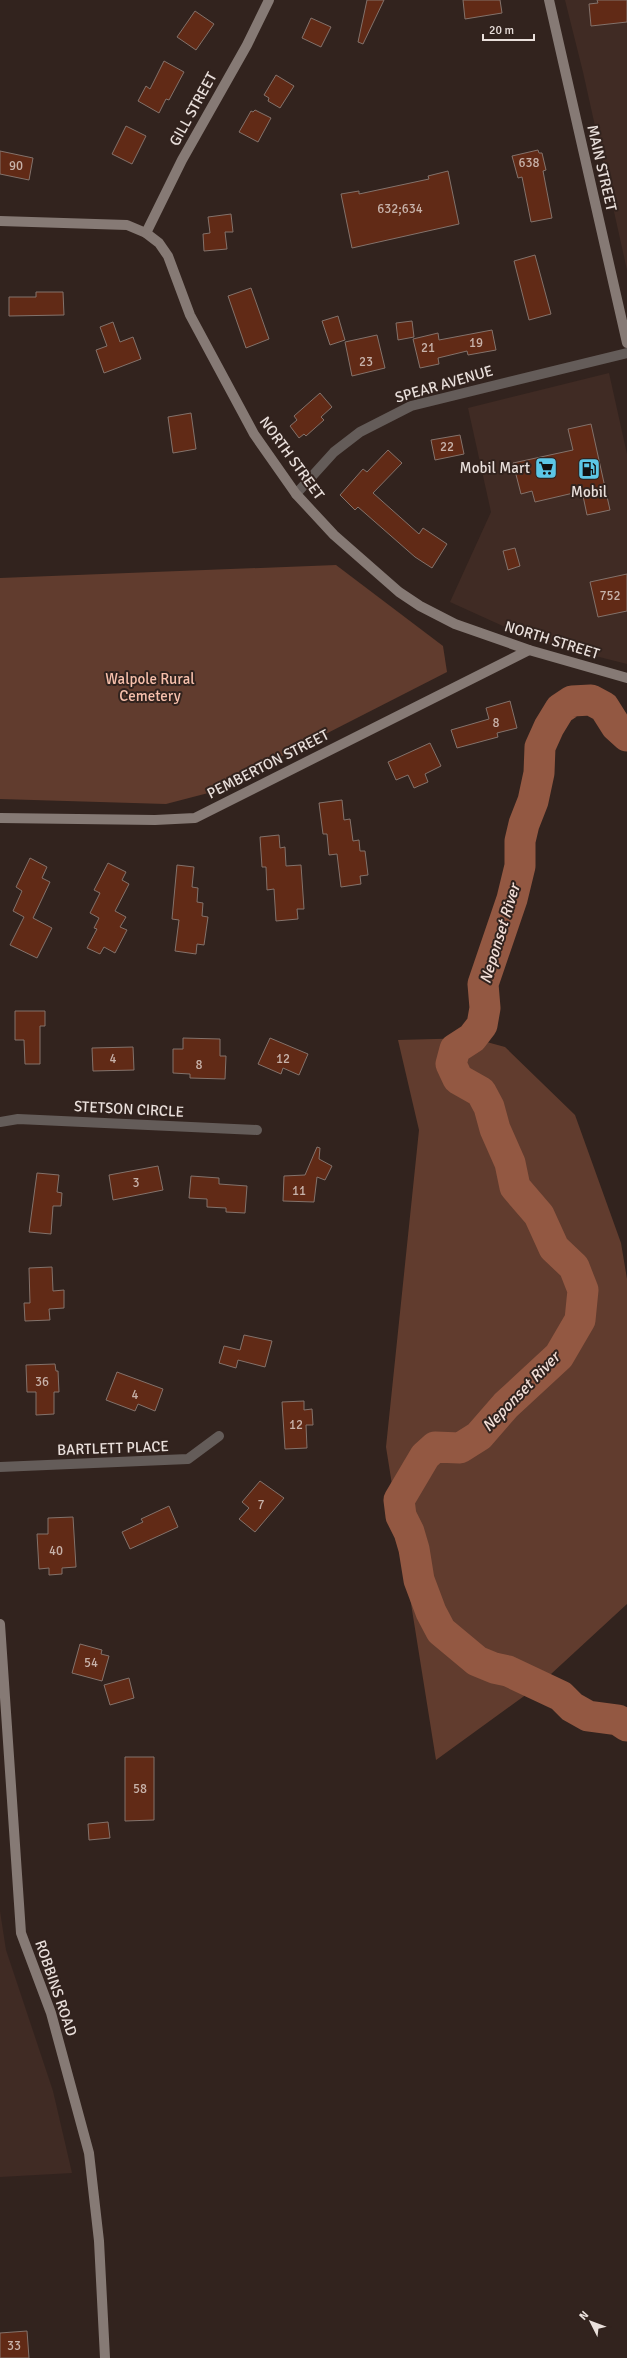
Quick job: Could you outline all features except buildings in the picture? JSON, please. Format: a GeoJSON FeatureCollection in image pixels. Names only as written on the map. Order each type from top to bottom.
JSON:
{"type":"FeatureCollection","features":[{"type":"Feature","properties":{"kind":"street","name":"GILL STREET"},"geometry":{"type":"LineString","coordinates":[[146,233],[182,160],[247,45],[269,0]]}},
{"type":"Feature","properties":{"kind":"street","name":"MAIN STREET"},"geometry":{"type":"LineString","coordinates":[[549,0],[627,343]]}},
{"type":"Feature","properties":{"kind":"street","name":"NORTH STREET"},"geometry":{"type":"LineString","coordinates":[[0,221],[127,225],[146,233],[159,243],[168,256],[190,315],[254,434],[296,494],[334,535],[399,592],[420,606],[455,624],[528,650],[627,678]]}},
{"type":"Feature","properties":{"kind":"street","name":"SPEAR AVENUE"},"geometry":{"type":"LineString","coordinates":[[296,494],[334,452],[349,440],[360,432],[411,406],[627,353]]}},
{"type":"Feature","properties":{"kind":"street","name":"PEMBERTON STREET"},"geometry":{"type":"LineString","coordinates":[[0,818],[155,820],[195,818],[528,650]]}},
{"type":"Feature","properties":{"kind":"street","name":"STETSON CIRCLE"},"geometry":{"type":"LineString","coordinates":[[0,1122],[18,1119],[257,1130]]}},
{"type":"Feature","properties":{"kind":"street","name":"BARTLETT PLACE"},"geometry":{"type":"LineString","coordinates":[[0,1467],[188,1459],[219,1436]]}},
{"type":"Feature","properties":{"kind":"street","name":"ROBBINS ROAD"},"geometry":{"type":"LineString","coordinates":[[0,1624],[21,1932],[51,2013],[89,2153],[99,2241],[105,2358]]}},
{"type":"Feature","properties":{"kind":"shaded area"},"geometry":{"type":"Polygon","coordinates":[[[565,0],[627,0],[627,270],[583,72],[565,0]]]}},
{"type":"Feature","properties":{"kind":"shaded area"},"geometry":{"type":"Polygon","coordinates":[[[609,373],[627,454],[627,664],[536,641],[450,602],[491,512],[468,408],[609,373]]]}},
{"type":"Feature","properties":{"kind":"shaded area"},"geometry":{"type":"Polygon","coordinates":[[[0,1911],[6,1950],[53,2091],[72,2173],[0,2177],[0,1911]]]}},
{"type":"Feature","properties":{"kind":"green space","name":"Walpole Rural Cemetery"},"geometry":{"type":"Polygon","coordinates":[[[336,565],[443,646],[447,672],[212,792],[166,804],[0,799],[0,578],[336,565]]]}},
{"type":"Feature","properties":{"kind":"green space"},"geometry":{"type":"Polygon","coordinates":[[[472,1038],[505,1047],[575,1115],[621,1243],[627,1279],[627,1604],[538,1686],[436,1760],[386,1447],[419,1130],[398,1040],[472,1038]]]}},
{"type":"Feature","properties":{"kind":"waterway","name":"Neponset River"},"geometry":{"type":"LineString","coordinates":[[627,736],[616,726],[604,707],[591,700],[572,701],[560,709],[549,727],[540,747],[539,773],[533,801],[524,824],[520,841],[520,866],[512,899],[483,984],[485,1008],[482,1025],[472,1038],[455,1049],[451,1064],[458,1079],[481,1092],[489,1107],[495,1129],[510,1163],[515,1187],[539,1215],[554,1248],[574,1267],[583,1290],[580,1320],[559,1356],[506,1405],[479,1436],[460,1448],[435,1447],[425,1456],[399,1500],[401,1516],[409,1532],[414,1549],[419,1580],[431,1612],[441,1631],[477,1661],[494,1668],[508,1671],[561,1696],[572,1707],[588,1716],[618,1720],[627,1726]]}},
{"type":"Feature","properties":{"kind":"place","name":"Mobil Mart"},"geometry":{"type":"Point","coordinates":[546,468]}},
{"type":"Feature","properties":{"kind":"place","name":"Mobil"},"geometry":{"type":"Point","coordinates":[589,469]}}]}
